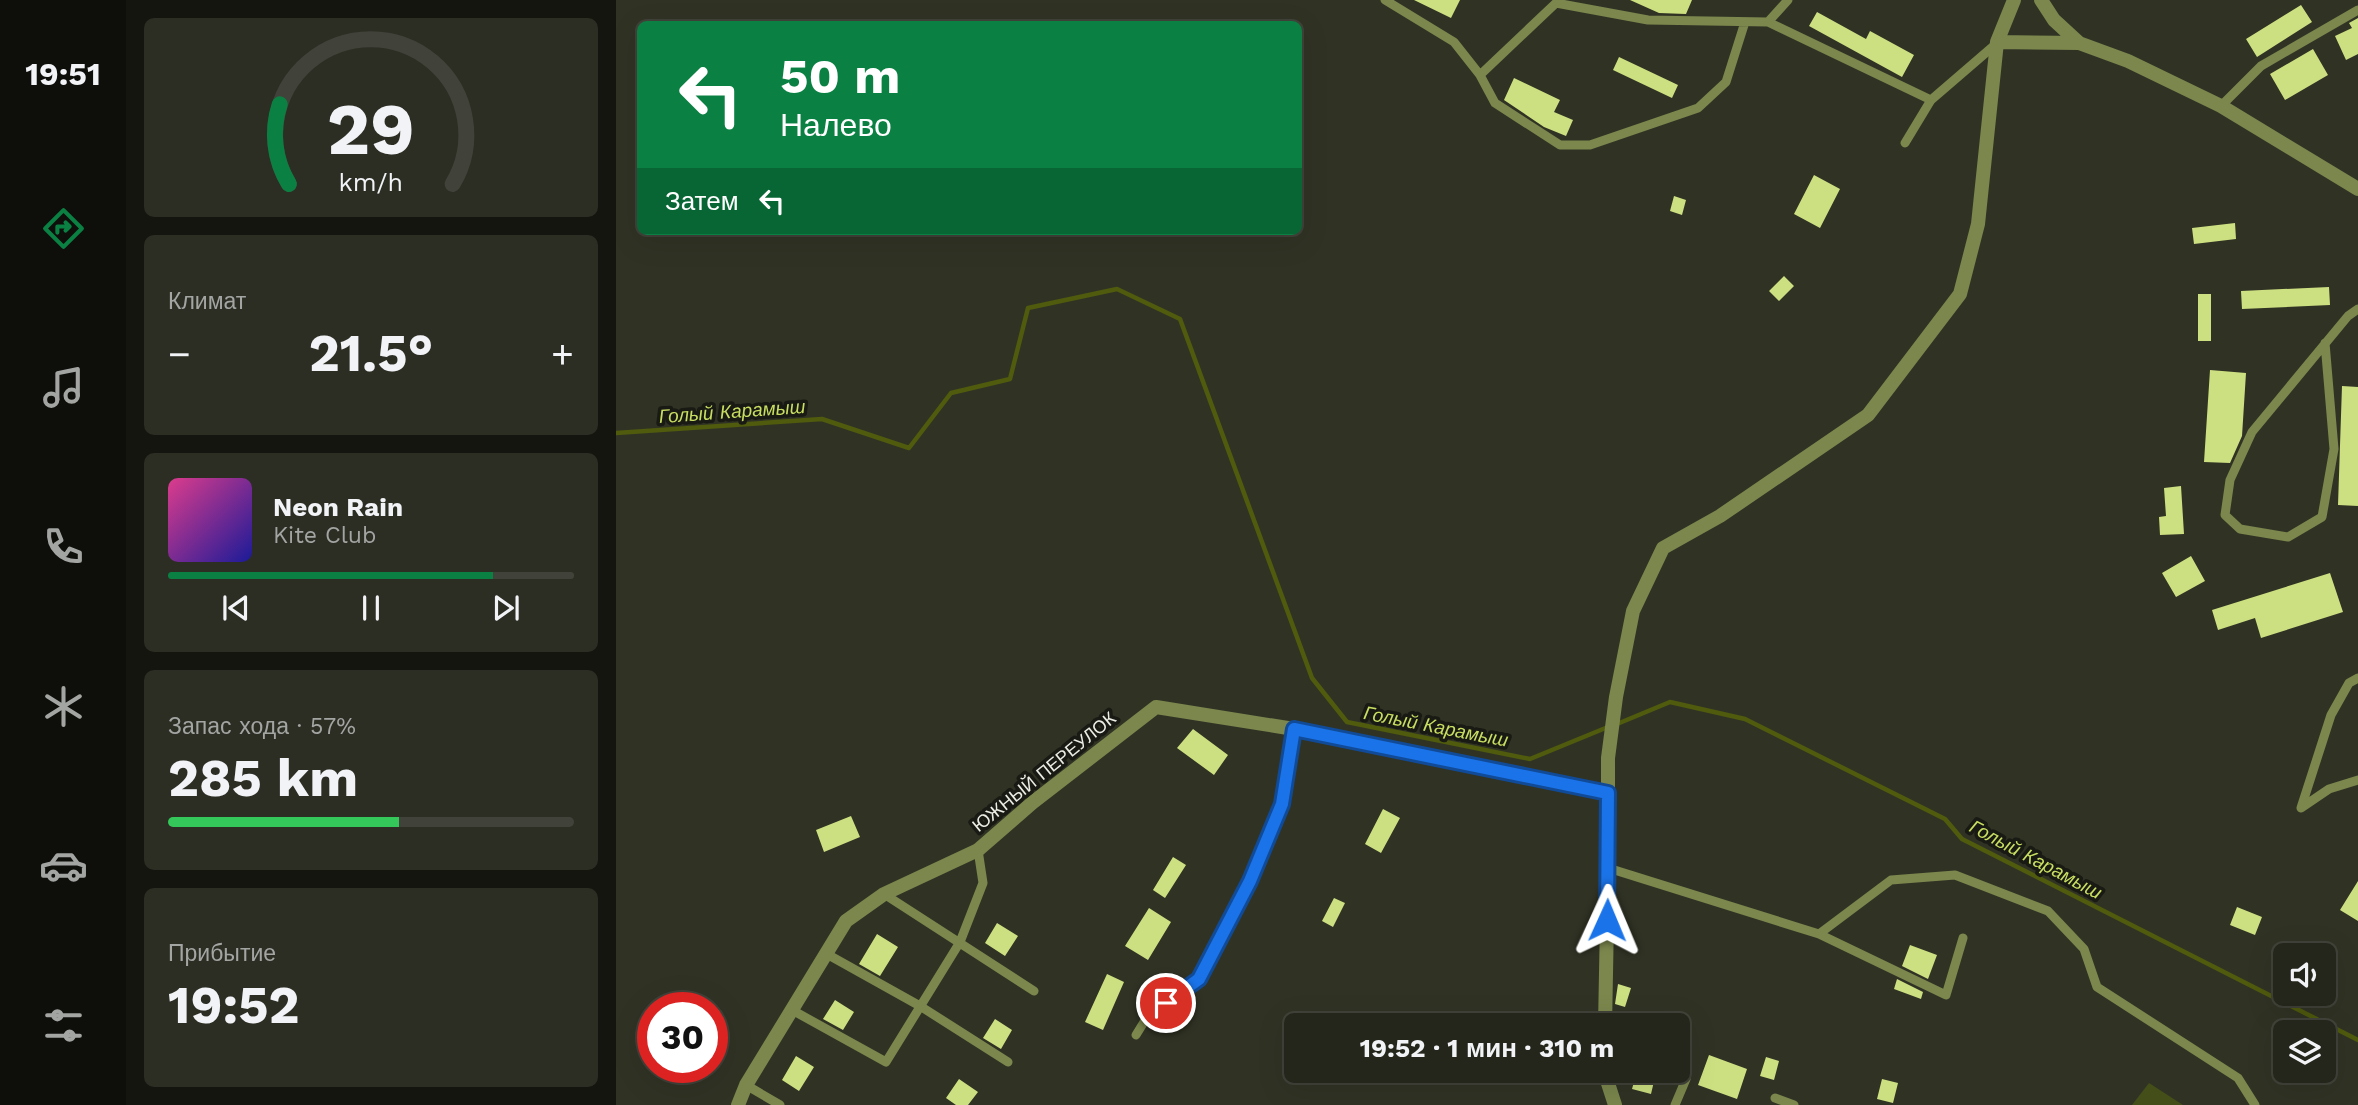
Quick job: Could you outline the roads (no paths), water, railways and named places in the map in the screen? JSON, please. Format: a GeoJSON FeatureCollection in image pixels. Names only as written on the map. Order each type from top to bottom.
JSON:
{"type":"FeatureCollection","features":[{"type":"Feature","properties":{"kind":"street"},"geometry":{"type":"LineString","coordinates":[[1605,1013],[1608,758],[1616,697],[1633,611],[1663,548],[1720,516],[1868,415],[1960,294],[1978,225],[1997,42],[2014,0]]}},
{"type":"Feature","properties":{"kind":"street"},"geometry":{"type":"LineString","coordinates":[[2041,0],[2054,20],[2079,43],[2173,81],[2221,106],[2358,189]]}},
{"type":"Feature","properties":{"kind":"street"},"geometry":{"type":"LineString","coordinates":[[1997,42],[2079,43]]}},
{"type":"Feature","properties":{"kind":"street","name":"ЮЖНЫЙ ПЕРЕУЛОК"},"geometry":{"type":"LineString","coordinates":[[738,1105],[746,1085],[846,920],[884,894],[978,850],[1032,803],[1156,707],[1294,729],[1608,793]]}},
{"type":"Feature","properties":{"kind":"street"},"geometry":{"type":"LineString","coordinates":[[1607,1083],[1615,1105]]}},
{"type":"Feature","properties":{"kind":"lane"},"geometry":{"type":"LineString","coordinates":[[1385,0],[1454,41],[1480,75],[1495,103],[1560,145],[1590,145],[1698,108],[1726,82],[1745,22]]}},
{"type":"Feature","properties":{"kind":"lane"},"geometry":{"type":"LineString","coordinates":[[1769,22],[1787,0]]}},
{"type":"Feature","properties":{"kind":"lane"},"geometry":{"type":"LineString","coordinates":[[1480,75],[1556,3],[1648,20],[1769,22],[1931,100]]}},
{"type":"Feature","properties":{"kind":"lane"},"geometry":{"type":"LineString","coordinates":[[2221,106],[2262,66],[2358,10]]}},
{"type":"Feature","properties":{"kind":"lane"},"geometry":{"type":"LineString","coordinates":[[1905,143],[1931,100],[1997,42]]}},
{"type":"Feature","properties":{"kind":"lane"},"geometry":{"type":"LineString","coordinates":[[2325,343],[2334,449],[2322,517],[2288,537],[2240,529],[2225,515],[2230,480],[2252,432],[2325,343],[2348,316],[2358,309]]}},
{"type":"Feature","properties":{"kind":"lane"},"geometry":{"type":"LineString","coordinates":[[2358,678],[2349,683],[2331,715],[2301,808],[2329,789],[2358,780]]}},
{"type":"Feature","properties":{"kind":"lane"},"geometry":{"type":"LineString","coordinates":[[1136,1035],[1149,1014],[1199,979],[1250,881],[1282,804],[1294,729]]}},
{"type":"Feature","properties":{"kind":"lane"},"geometry":{"type":"LineString","coordinates":[[792,1010],[886,1062],[960,943],[983,883],[978,850]]}},
{"type":"Feature","properties":{"kind":"lane"},"geometry":{"type":"LineString","coordinates":[[1608,868],[1819,934],[1945,995],[1962,938]]}},
{"type":"Feature","properties":{"kind":"lane"},"geometry":{"type":"LineString","coordinates":[[1819,934],[1891,880],[1955,875],[2048,911],[2084,949],[2096,988],[2238,1078],[2255,1105]]}},
{"type":"Feature","properties":{"kind":"lane"},"geometry":{"type":"LineString","coordinates":[[884,894],[1034,991]]}},
{"type":"Feature","properties":{"kind":"lane"},"geometry":{"type":"LineString","coordinates":[[825,953],[920,1006],[1008,1062]]}},
{"type":"Feature","properties":{"kind":"lane"},"geometry":{"type":"LineString","coordinates":[[1675,1105],[1684,1083]]}},
{"type":"Feature","properties":{"kind":"lane"},"geometry":{"type":"LineString","coordinates":[[746,1085],[780,1105]]}},
{"type":"Feature","properties":{"kind":"lane"},"geometry":{"type":"LineString","coordinates":[[1775,1098],[1794,1105]]}},
{"type":"Feature","properties":{"kind":"waterway","name":"Голый Карамыш"},"geometry":{"type":"LineString","coordinates":[[616,433],[822,419],[909,448],[951,393],[1010,379],[1028,308],[1117,289],[1180,319],[1312,678],[1347,722],[1530,759],[1608,727]]}},
{"type":"Feature","properties":{"kind":"waterway","name":"Голый Карамыш"},"geometry":{"type":"LineString","coordinates":[[1617,724],[1670,702],[1745,719],[1945,819],[1962,839],[2358,1040]]}}]}
